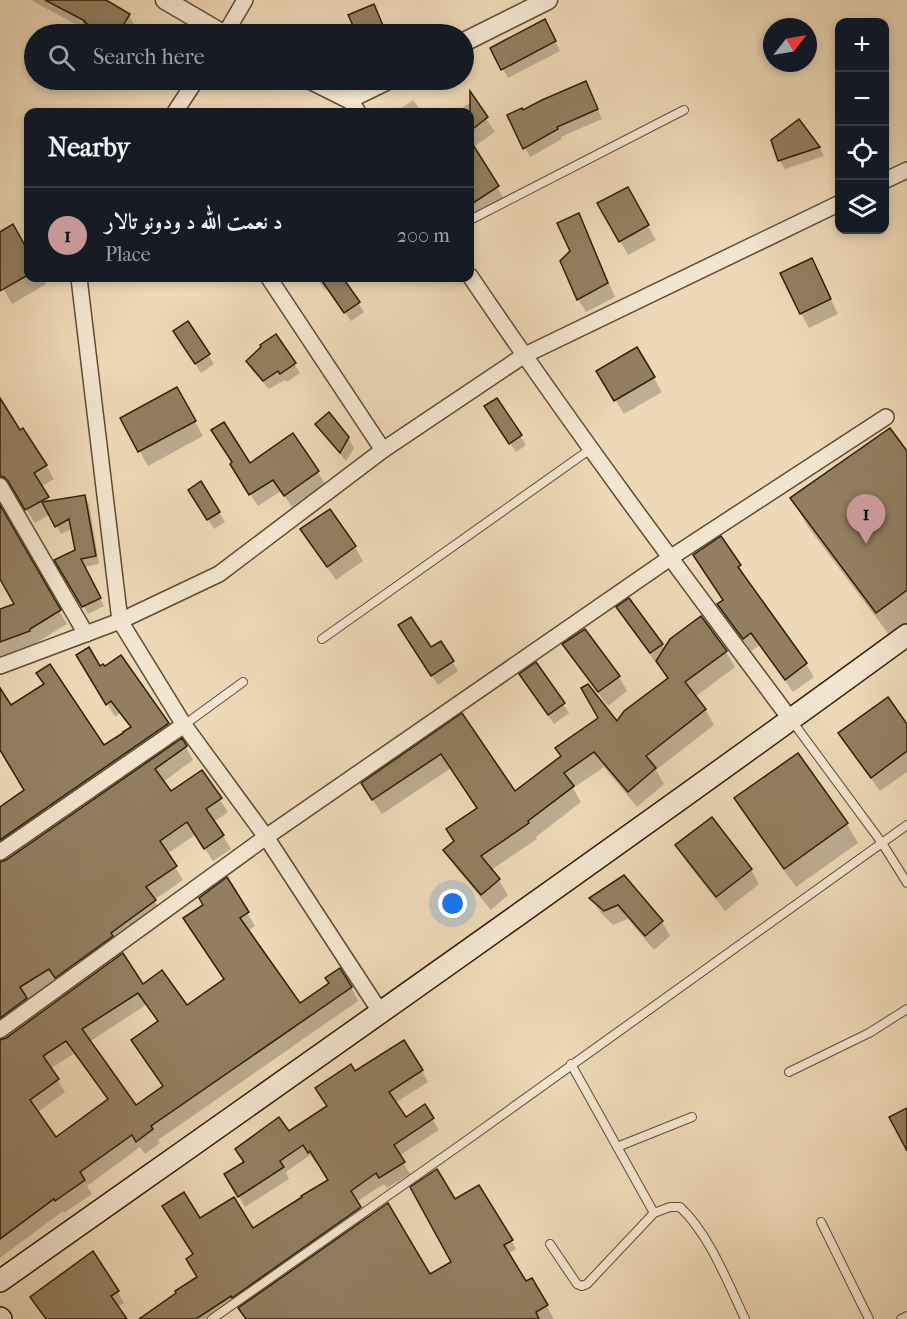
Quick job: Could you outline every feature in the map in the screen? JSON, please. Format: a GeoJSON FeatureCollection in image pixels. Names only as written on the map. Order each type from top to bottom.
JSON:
{"type":"FeatureCollection","features":[{"type":"Feature","properties":{"kind":"main road"},"geometry":{"type":"LineString","coordinates":[[0,1281],[381,1013],[907,635]]}},
{"type":"Feature","properties":{"kind":"street"},"geometry":{"type":"LineString","coordinates":[[165,0],[207,24]]}},
{"type":"Feature","properties":{"kind":"street"},"geometry":{"type":"LineString","coordinates":[[230,24],[245,0]]}},
{"type":"Feature","properties":{"kind":"street"},"geometry":{"type":"LineString","coordinates":[[474,37],[548,0]]}},
{"type":"Feature","properties":{"kind":"street"},"geometry":{"type":"LineString","coordinates":[[178,108],[189,90]]}},
{"type":"Feature","properties":{"kind":"street"},"geometry":{"type":"LineString","coordinates":[[328,90],[354,106],[375,90]]}},
{"type":"Feature","properties":{"kind":"street"},"geometry":{"type":"LineString","coordinates":[[887,180],[907,170]]}},
{"type":"Feature","properties":{"kind":"street"},"geometry":{"type":"LineString","coordinates":[[0,666],[120,621],[219,574],[383,450],[523,356],[835,204]]}},
{"type":"Feature","properties":{"kind":"street"},"geometry":{"type":"LineString","coordinates":[[79,282],[120,621],[184,725],[266,837],[381,1013]]}},
{"type":"Feature","properties":{"kind":"street"},"geometry":{"type":"LineString","coordinates":[[272,282],[383,450]]}},
{"type":"Feature","properties":{"kind":"street"},"geometry":{"type":"LineString","coordinates":[[474,282],[523,356],[791,720]]}},
{"type":"Feature","properties":{"kind":"street"},"geometry":{"type":"LineString","coordinates":[[0,1030],[266,837],[670,558],[886,417]]}},
{"type":"Feature","properties":{"kind":"street"},"geometry":{"type":"LineString","coordinates":[[0,486],[86,634]]}},
{"type":"Feature","properties":{"kind":"street"},"geometry":{"type":"LineString","coordinates":[[0,852],[184,725]]}},
{"type":"Feature","properties":{"kind":"lane"},"geometry":{"type":"LineString","coordinates":[[474,218],[684,110]]}},
{"type":"Feature","properties":{"kind":"lane"},"geometry":{"type":"LineString","coordinates":[[322,639],[592,448]]}},
{"type":"Feature","properties":{"kind":"lane"},"geometry":{"type":"LineString","coordinates":[[184,725],[243,682]]}},
{"type":"Feature","properties":{"kind":"lane"},"geometry":{"type":"LineString","coordinates":[[791,720],[882,843],[907,883]]}},
{"type":"Feature","properties":{"kind":"lane"},"geometry":{"type":"LineString","coordinates":[[212,1319],[463,1143],[907,825]]}},
{"type":"Feature","properties":{"kind":"lane"},"geometry":{"type":"LineString","coordinates":[[789,1072],[869,1033],[907,1009]]}},
{"type":"Feature","properties":{"kind":"lane"},"geometry":{"type":"LineString","coordinates":[[571,1064],[654,1213]]}},
{"type":"Feature","properties":{"kind":"lane"},"geometry":{"type":"LineString","coordinates":[[617,1147],[692,1117]]}},
{"type":"Feature","properties":{"kind":"lane"},"geometry":{"type":"LineString","coordinates":[[550,1244],[577,1284],[582,1286],[654,1213],[670,1207],[680,1207],[708,1244],[745,1319]]}},
{"type":"Feature","properties":{"kind":"lane"},"geometry":{"type":"LineString","coordinates":[[820,1222],[869,1319]]}},
{"type":"Feature","properties":{"kind":"lane"},"geometry":{"type":"LineString","coordinates":[[901,1319],[907,1316]]}},
{"type":"Feature","properties":{"kind":"building"},"geometry":{"type":"Polygon","coordinates":[[[45,0],[106,0],[130,14],[124,24],[88,24],[45,0]]]}},
{"type":"Feature","properties":{"kind":"building"},"geometry":{"type":"Polygon","coordinates":[[[374,4],[382,24],[352,24],[348,15],[374,4]]]}},
{"type":"Feature","properties":{"kind":"building"},"geometry":{"type":"Polygon","coordinates":[[[545,19],[556,41],[501,70],[490,48],[545,19]]]}},
{"type":"Feature","properties":{"kind":"building"},"geometry":{"type":"Polygon","coordinates":[[[586,81],[598,109],[557,127],[558,129],[523,149],[507,115],[586,81]]]}},
{"type":"Feature","properties":{"kind":"building"},"geometry":{"type":"Polygon","coordinates":[[[470,91],[488,117],[474,128],[474,108],[470,108],[470,91]]]}},
{"type":"Feature","properties":{"kind":"building"},"geometry":{"type":"Polygon","coordinates":[[[799,119],[820,147],[778,161],[771,140],[799,119]]]}},
{"type":"Feature","properties":{"kind":"building"},"geometry":{"type":"Polygon","coordinates":[[[474,146],[499,186],[474,202],[474,146]]]}},
{"type":"Feature","properties":{"kind":"building"},"geometry":{"type":"Polygon","coordinates":[[[628,187],[649,225],[619,242],[597,203],[628,187]]]}},
{"type":"Feature","properties":{"kind":"building"},"geometry":{"type":"Polygon","coordinates":[[[579,213],[608,283],[577,300],[560,261],[570,251],[557,223],[579,213]]]}},
{"type":"Feature","properties":{"kind":"building"},"geometry":{"type":"Polygon","coordinates":[[[13,224],[24,244],[24,277],[0,291],[0,232],[13,224]]]}},
{"type":"Feature","properties":{"kind":"building"},"geometry":{"type":"Polygon","coordinates":[[[812,258],[831,299],[800,314],[780,273],[812,258]]]}},
{"type":"Feature","properties":{"kind":"building"},"geometry":{"type":"Polygon","coordinates":[[[323,282],[346,282],[360,302],[344,313],[323,282]]]}},
{"type":"Feature","properties":{"kind":"building"},"geometry":{"type":"Polygon","coordinates":[[[188,321],[210,354],[195,364],[173,331],[188,321]]]}},
{"type":"Feature","properties":{"kind":"building"},"geometry":{"type":"Polygon","coordinates":[[[276,334],[296,363],[280,374],[278,371],[263,381],[246,361],[261,347],[260,345],[276,334]]]}},
{"type":"Feature","properties":{"kind":"building"},"geometry":{"type":"Polygon","coordinates":[[[637,347],[655,377],[614,401],[596,371],[637,347]]]}},
{"type":"Feature","properties":{"kind":"building"},"geometry":{"type":"Polygon","coordinates":[[[177,387],[196,421],[138,452],[120,418],[177,387]]]}},
{"type":"Feature","properties":{"kind":"building"},"geometry":{"type":"Polygon","coordinates":[[[0,398],[20,430],[23,428],[47,465],[34,473],[49,497],[25,510],[8,481],[0,476],[0,398]]]}},
{"type":"Feature","properties":{"kind":"building"},"geometry":{"type":"Polygon","coordinates":[[[497,398],[522,435],[509,444],[484,406],[497,398]]]}},
{"type":"Feature","properties":{"kind":"building"},"geometry":{"type":"Polygon","coordinates":[[[329,412],[349,437],[340,453],[315,424],[329,412]]]}},
{"type":"Feature","properties":{"kind":"building"},"geometry":{"type":"Polygon","coordinates":[[[224,422],[250,463],[293,433],[319,471],[284,496],[273,480],[249,495],[230,464],[232,462],[211,430],[224,422]]]}},
{"type":"Feature","properties":{"kind":"building"},"geometry":{"type":"Polygon","coordinates":[[[890,428],[907,451],[907,590],[876,613],[790,498],[890,428]]]}},
{"type":"Feature","properties":{"kind":"building"},"geometry":{"type":"Polygon","coordinates":[[[201,481],[220,512],[207,520],[188,490],[201,481]]]}},
{"type":"Feature","properties":{"kind":"building"},"geometry":{"type":"Polygon","coordinates":[[[85,495],[96,556],[81,559],[101,598],[82,607],[54,560],[75,550],[69,519],[55,527],[42,502],[85,495]]]}},
{"type":"Feature","properties":{"kind":"building"},"geometry":{"type":"Polygon","coordinates":[[[0,505],[61,610],[30,631],[0,642],[0,609],[14,604],[0,579],[0,505]]]}},
{"type":"Feature","properties":{"kind":"building"},"geometry":{"type":"Polygon","coordinates":[[[330,509],[356,546],[327,567],[300,529],[330,509]]]}},
{"type":"Feature","properties":{"kind":"building"},"geometry":{"type":"Polygon","coordinates":[[[721,536],[741,565],[738,567],[807,663],[785,680],[751,633],[743,639],[717,604],[723,600],[693,555],[721,536]]]}},
{"type":"Feature","properties":{"kind":"building"},"geometry":{"type":"Polygon","coordinates":[[[629,598],[663,644],[650,653],[616,607],[629,598]]]}},
{"type":"Feature","properties":{"kind":"building"},"geometry":{"type":"Polygon","coordinates":[[[701,616],[727,651],[685,682],[706,709],[646,756],[656,768],[628,792],[594,752],[564,773],[574,786],[528,821],[529,823],[481,856],[500,879],[481,895],[443,850],[454,841],[446,829],[477,808],[441,754],[372,800],[361,783],[462,713],[515,791],[561,756],[555,748],[598,718],[581,688],[588,684],[617,721],[624,711],[668,678],[656,661],[670,639],[701,616]]]}},
{"type":"Feature","properties":{"kind":"building"},"geometry":{"type":"Polygon","coordinates":[[[411,617],[431,647],[441,641],[454,661],[431,676],[398,625],[411,617]]]}},
{"type":"Feature","properties":{"kind":"building"},"geometry":{"type":"Polygon","coordinates":[[[585,629],[620,676],[598,692],[562,644],[585,629]]]}},
{"type":"Feature","properties":{"kind":"building"},"geometry":{"type":"Polygon","coordinates":[[[89,647],[100,666],[103,664],[105,666],[121,655],[169,723],[0,840],[0,807],[24,790],[0,750],[0,688],[11,705],[44,684],[36,673],[50,664],[104,745],[131,727],[111,701],[106,705],[76,655],[89,647]]]}},
{"type":"Feature","properties":{"kind":"building"},"geometry":{"type":"Polygon","coordinates":[[[536,662],[565,703],[548,715],[519,674],[536,662]]]}},
{"type":"Feature","properties":{"kind":"building"},"geometry":{"type":"Polygon","coordinates":[[[888,697],[907,724],[907,751],[871,778],[838,733],[888,697]]]}},
{"type":"Feature","properties":{"kind":"building"},"geometry":{"type":"Polygon","coordinates":[[[182,738],[187,746],[155,769],[171,791],[202,770],[222,798],[206,809],[224,835],[204,849],[187,822],[160,841],[177,866],[146,887],[156,900],[111,933],[113,936],[55,978],[49,969],[20,987],[27,998],[0,1018],[0,862],[182,738]]]}},
{"type":"Feature","properties":{"kind":"building"},"geometry":{"type":"Polygon","coordinates":[[[798,753],[848,823],[784,869],[734,798],[798,753]]]}},
{"type":"Feature","properties":{"kind":"building"},"geometry":{"type":"Polygon","coordinates":[[[712,817],[752,869],[716,897],[675,845],[712,817]]]}},
{"type":"Feature","properties":{"kind":"building"},"geometry":{"type":"Polygon","coordinates":[[[624,875],[663,921],[645,936],[618,905],[604,911],[589,898],[624,875]]]}},
{"type":"Feature","properties":{"kind":"building"},"geometry":{"type":"Polygon","coordinates":[[[227,877],[249,912],[240,918],[300,1003],[329,983],[325,978],[340,968],[352,987],[151,1126],[153,1129],[136,1142],[132,1135],[80,1172],[85,1180],[55,1201],[54,1199],[0,1239],[0,1040],[6,1038],[123,953],[143,984],[162,970],[187,1005],[224,979],[183,918],[203,905],[199,898],[227,877]],[[138,993],[82,1029],[136,1105],[163,1086],[131,1040],[158,1021],[138,993]],[[66,1041],[43,1056],[59,1079],[30,1100],[56,1137],[108,1099],[66,1041]]]}},
{"type":"Feature","properties":{"kind":"building"},"geometry":{"type":"Polygon","coordinates":[[[404,1040],[423,1070],[389,1092],[406,1117],[425,1104],[434,1118],[394,1145],[405,1162],[379,1178],[376,1173],[351,1191],[361,1207],[232,1298],[231,1296],[196,1319],[139,1319],[197,1277],[186,1259],[193,1254],[162,1206],[184,1192],[200,1218],[234,1197],[253,1228],[328,1180],[310,1151],[308,1153],[303,1145],[280,1161],[284,1167],[238,1197],[224,1174],[244,1162],[235,1149],[279,1117],[289,1131],[327,1106],[315,1088],[351,1064],[355,1071],[404,1040]]]}},
{"type":"Feature","properties":{"kind":"building"},"geometry":{"type":"Polygon","coordinates":[[[907,1108],[907,1151],[889,1117],[907,1108]]]}},
{"type":"Feature","properties":{"kind":"building"},"geometry":{"type":"Polygon","coordinates":[[[437,1169],[455,1199],[479,1185],[513,1240],[504,1245],[526,1281],[532,1278],[548,1305],[536,1312],[539,1319],[246,1319],[238,1308],[388,1203],[430,1274],[451,1262],[410,1187],[437,1169]]]}},
{"type":"Feature","properties":{"kind":"building"},"geometry":{"type":"Polygon","coordinates":[[[93,1251],[119,1291],[111,1296],[127,1319],[46,1319],[30,1297],[93,1251]]]}},
{"type":"Feature","properties":{"kind":"place","name":"د نعمت الله د ودونو تالار"},"geometry":{"type":"Point","coordinates":[866,544]}}]}
